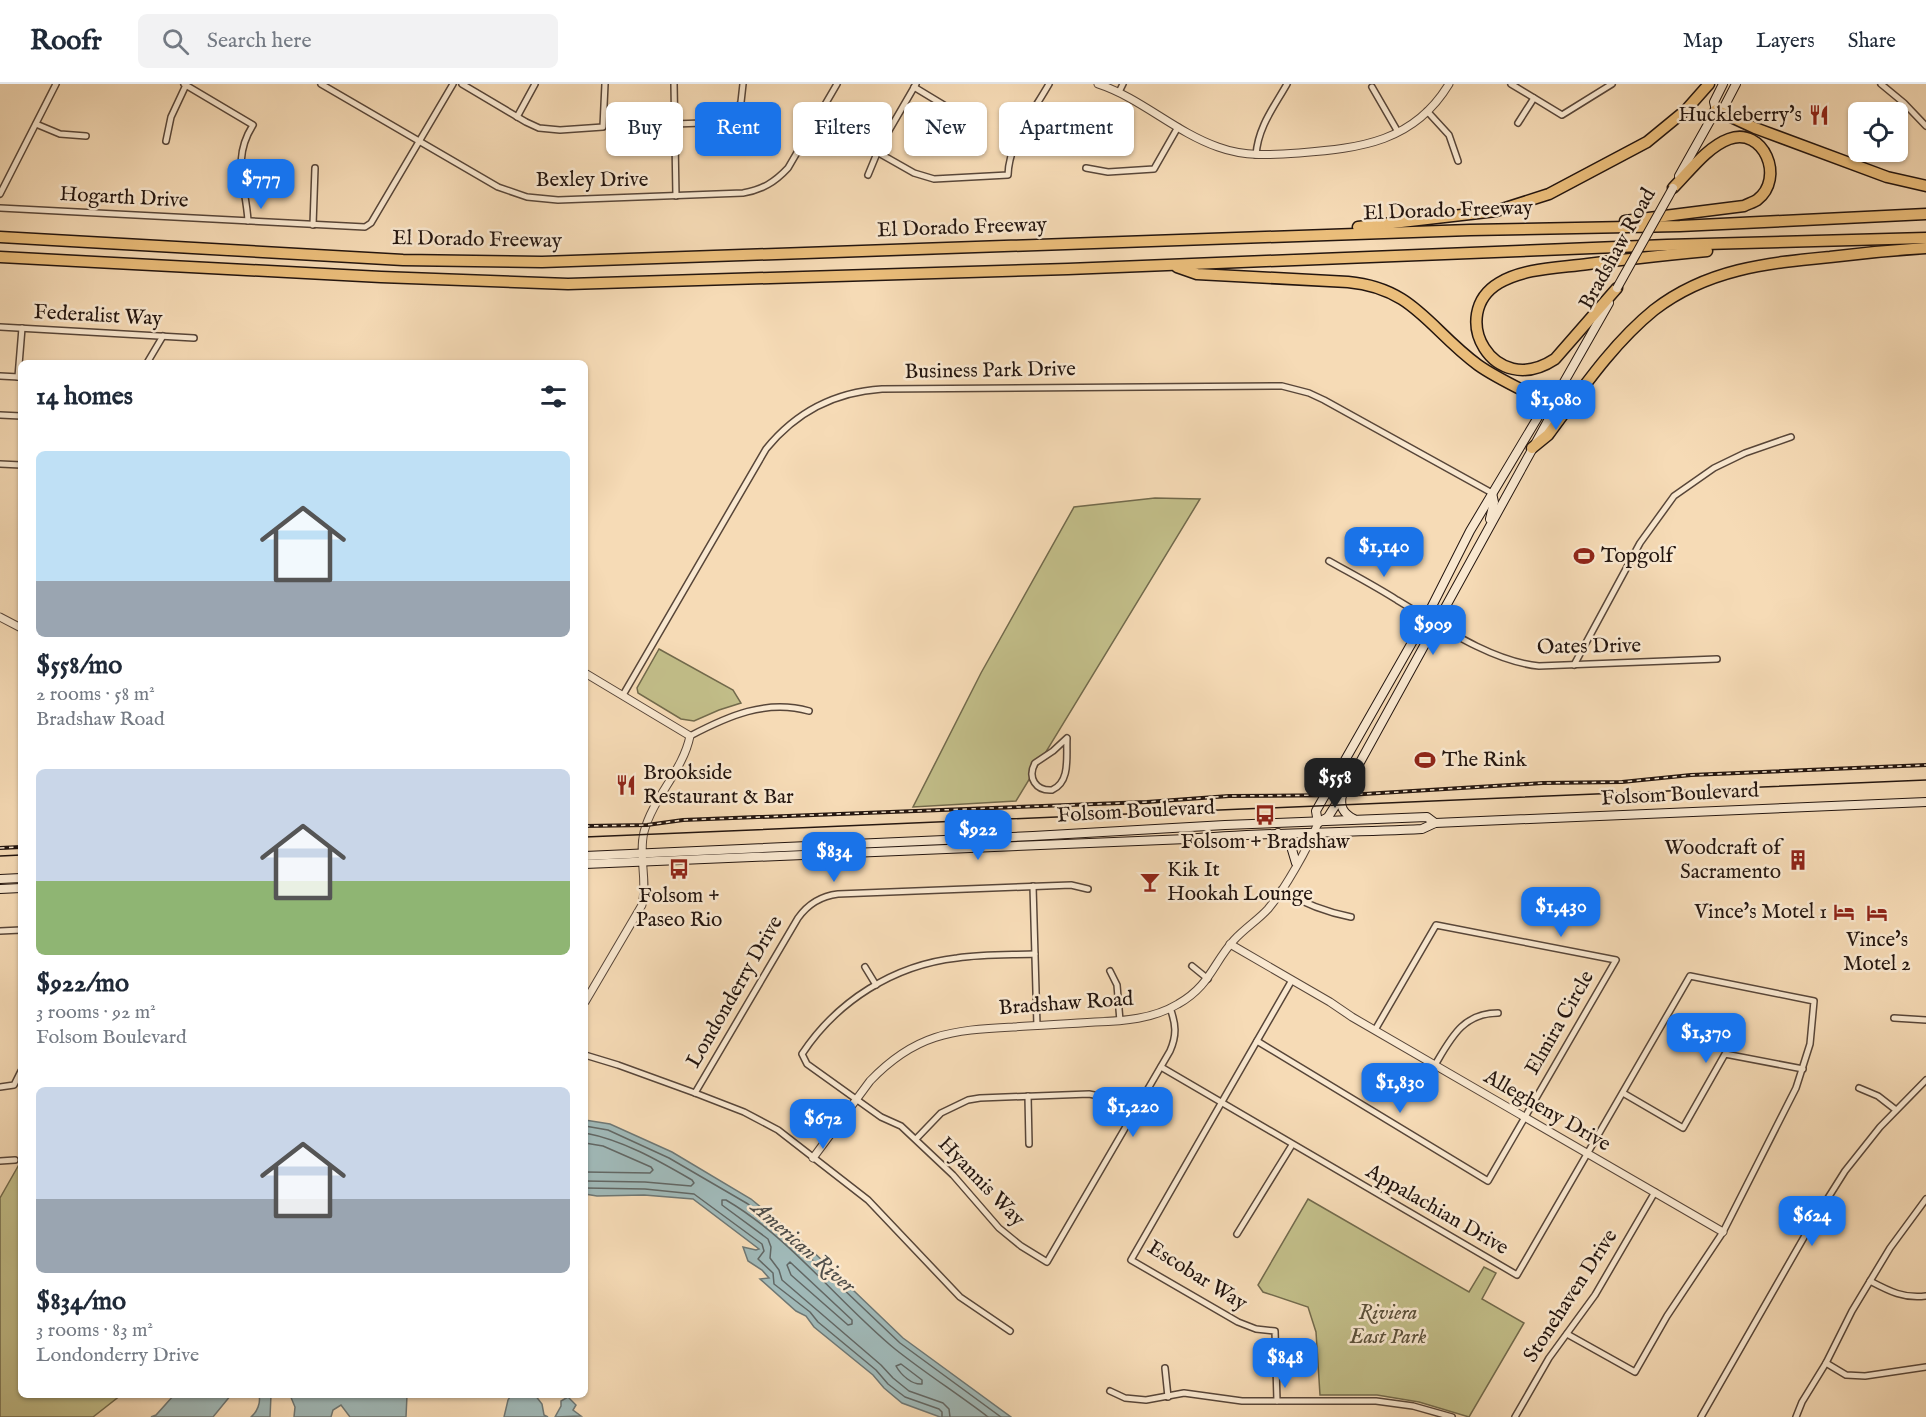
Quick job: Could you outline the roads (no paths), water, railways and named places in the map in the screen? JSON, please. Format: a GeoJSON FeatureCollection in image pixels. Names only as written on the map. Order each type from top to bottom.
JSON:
{"type":"FeatureCollection","features":[{"type":"Feature","properties":{"kind":"highway"},"geometry":{"type":"LineString","coordinates":[[1277,236],[1496,211],[1549,194],[1647,142],[1680,116],[1709,84]]}},
{"type":"Feature","properties":{"kind":"highway"},"geometry":{"type":"LineString","coordinates":[[1716,110],[1755,128],[1887,177],[1926,186]]}},
{"type":"Feature","properties":{"kind":"highway"},"geometry":{"type":"LineString","coordinates":[[1581,228],[1744,206],[1757,200],[1766,189],[1771,176],[1770,162],[1764,150],[1753,141],[1739,137],[1731,138],[1712,149],[1673,188]]}},
{"type":"Feature","properties":{"kind":"highway","name":"El Dorado Freeway"},"geometry":{"type":"LineString","coordinates":[[0,237],[403,260],[542,262],[1277,236],[1680,226],[1926,214]]}},
{"type":"Feature","properties":{"kind":"highway","name":"El Dorado Freeway"},"geometry":{"type":"LineString","coordinates":[[0,257],[381,277],[568,284],[1926,238]]}},
{"type":"Feature","properties":{"kind":"highway"},"geometry":{"type":"LineString","coordinates":[[1617,288],[1555,360],[1542,368],[1526,371],[1511,369],[1497,363],[1486,352],[1479,339],[1476,324],[1482,302],[1497,284],[1511,278],[1555,268],[1790,242]]}},
{"type":"Feature","properties":{"kind":"highway"},"geometry":{"type":"LineString","coordinates":[[1532,448],[1548,435],[1629,333],[1655,310],[1683,291],[1714,276],[1758,265],[1926,248]]}},
{"type":"Feature","properties":{"kind":"highway"},"geometry":{"type":"LineString","coordinates":[[1171,264],[1197,274],[1358,283],[1389,291],[1407,302],[1478,365],[1551,405]]}},
{"type":"Feature","properties":{"kind":"main road","name":"Bradshaw Road"},"geometry":{"type":"LineString","coordinates":[[1716,110],[1714,102],[1723,84]]}},
{"type":"Feature","properties":{"kind":"main road","name":"Bradshaw Road"},"geometry":{"type":"LineString","coordinates":[[1551,405],[1541,412],[1470,531],[1426,618],[1316,811],[1318,823],[1328,817],[1342,795],[1550,417],[1551,405],[1716,110],[1724,107],[1736,84]]}},
{"type":"Feature","properties":{"kind":"main road"},"geometry":{"type":"LineString","coordinates":[[1480,543],[1493,511],[1492,493]]}},
{"type":"Feature","properties":{"kind":"main road"},"geometry":{"type":"LineString","coordinates":[[1342,795],[1341,805],[1344,813],[1355,820]]}},
{"type":"Feature","properties":{"kind":"main road","name":"Folsom Boulevard"},"geometry":{"type":"LineString","coordinates":[[588,864],[1175,840],[1278,833],[1313,834],[1422,829],[1435,823],[1926,802]]}},
{"type":"Feature","properties":{"kind":"main road","name":"Folsom Boulevard"},"geometry":{"type":"LineString","coordinates":[[588,856],[1427,817],[1435,823]]}},
{"type":"Feature","properties":{"kind":"main road"},"geometry":{"type":"LineString","coordinates":[[1278,833],[1290,843],[1296,863]]}},
{"type":"Feature","properties":{"kind":"main road"},"geometry":{"type":"LineString","coordinates":[[768,858],[774,853],[814,850],[818,846]]}},
{"type":"Feature","properties":{"kind":"main road"},"geometry":{"type":"LineString","coordinates":[[0,879],[18,878]]}},
{"type":"Feature","properties":{"kind":"main road"},"geometry":{"type":"LineString","coordinates":[[0,889],[18,888]]}},
{"type":"Feature","properties":{"kind":"street"},"geometry":{"type":"LineString","coordinates":[[0,194],[56,84]]}},
{"type":"Feature","properties":{"kind":"street","name":"Bexley Drive"},"geometry":{"type":"LineString","coordinates":[[321,84],[418,143],[498,187],[527,197],[558,200],[743,193],[758,190],[771,183],[788,168],[837,84]]}},
{"type":"Feature","properties":{"kind":"street","name":"Hogarth Drive"},"geometry":{"type":"LineString","coordinates":[[0,208],[313,225],[360,227],[368,225],[453,84]]}},
{"type":"Feature","properties":{"kind":"street"},"geometry":{"type":"LineString","coordinates":[[462,84],[532,126],[546,130],[603,127],[605,84]]}},
{"type":"Feature","properties":{"kind":"street"},"geometry":{"type":"LineString","coordinates":[[517,117],[536,84]]}},
{"type":"Feature","properties":{"kind":"street"},"geometry":{"type":"LineString","coordinates":[[674,84],[674,102]]}},
{"type":"Feature","properties":{"kind":"street"},"geometry":{"type":"LineString","coordinates":[[683,124],[731,122],[741,102],[743,84]]}},
{"type":"Feature","properties":{"kind":"street"},"geometry":{"type":"LineString","coordinates":[[884,156],[914,173],[934,179],[1008,175],[1014,147],[1049,84]]}},
{"type":"Feature","properties":{"kind":"street"},"geometry":{"type":"LineString","coordinates":[[1098,84],[1119,92],[1178,127],[1218,147],[1256,155],[1356,148],[1384,140],[1427,111],[1449,84]]}},
{"type":"Feature","properties":{"kind":"street"},"geometry":{"type":"LineString","coordinates":[[1119,92],[1124,84]]}},
{"type":"Feature","properties":{"kind":"street"},"geometry":{"type":"LineString","coordinates":[[1256,155],[1258,139],[1263,126],[1287,84]]}},
{"type":"Feature","properties":{"kind":"street"},"geometry":{"type":"LineString","coordinates":[[1511,84],[1562,115],[1612,84]]}},
{"type":"Feature","properties":{"kind":"street"},"geometry":{"type":"LineString","coordinates":[[1881,84],[1904,103],[1926,126]]}},
{"type":"Feature","properties":{"kind":"street"},"geometry":{"type":"LineString","coordinates":[[166,141],[171,117],[185,85],[252,125],[244,143],[240,163],[248,221]]}},
{"type":"Feature","properties":{"kind":"street"},"geometry":{"type":"LineString","coordinates":[[892,126],[915,86],[940,102]]}},
{"type":"Feature","properties":{"kind":"street"},"geometry":{"type":"LineString","coordinates":[[1372,87],[1398,132]]}},
{"type":"Feature","properties":{"kind":"street"},"geometry":{"type":"LineString","coordinates":[[1518,123],[1533,98]]}},
{"type":"Feature","properties":{"kind":"street"},"geometry":{"type":"LineString","coordinates":[[1427,111],[1449,135],[1458,161]]}},
{"type":"Feature","properties":{"kind":"street"},"geometry":{"type":"LineString","coordinates":[[36,124],[60,134],[86,136]]}},
{"type":"Feature","properties":{"kind":"street"},"geometry":{"type":"LineString","coordinates":[[1086,168],[1108,172],[1154,169],[1178,127]]}},
{"type":"Feature","properties":{"kind":"street"},"geometry":{"type":"LineString","coordinates":[[675,156],[676,196]]}},
{"type":"Feature","properties":{"kind":"street"},"geometry":{"type":"LineString","coordinates":[[868,176],[876,156]]}},
{"type":"Feature","properties":{"kind":"street"},"geometry":{"type":"LineString","coordinates":[[313,225],[315,168]]}},
{"type":"Feature","properties":{"kind":"street","name":"Federalist Way"},"geometry":{"type":"LineString","coordinates":[[0,327],[194,338]]}},
{"type":"Feature","properties":{"kind":"street"},"geometry":{"type":"LineString","coordinates":[[20,360],[21,328]]}},
{"type":"Feature","properties":{"kind":"street"},"geometry":{"type":"LineString","coordinates":[[149,360],[163,336]]}},
{"type":"Feature","properties":{"kind":"street"},"geometry":{"type":"LineString","coordinates":[[0,376],[18,377]]}},
{"type":"Feature","properties":{"kind":"street","name":"Business Park Drive"},"geometry":{"type":"LineString","coordinates":[[623,696],[766,449],[786,427],[804,413],[824,402],[852,393],[882,389],[1282,386],[1324,400],[1492,493]]}},
{"type":"Feature","properties":{"kind":"street"},"geometry":{"type":"LineString","coordinates":[[0,415],[18,416]]}},
{"type":"Feature","properties":{"kind":"street"},"geometry":{"type":"LineString","coordinates":[[1574,665],[1634,553],[1674,496],[1714,468],[1744,453],[1791,437]]}},
{"type":"Feature","properties":{"kind":"street"},"geometry":{"type":"LineString","coordinates":[[0,464],[18,465]]}},
{"type":"Feature","properties":{"kind":"street","name":"Oates Drive"},"geometry":{"type":"LineString","coordinates":[[1329,561],[1426,618],[1510,661],[1539,666],[1717,659]]}},
{"type":"Feature","properties":{"kind":"street"},"geometry":{"type":"LineString","coordinates":[[0,617],[18,626]]}},
{"type":"Feature","properties":{"kind":"street"},"geometry":{"type":"LineString","coordinates":[[588,675],[690,736]]}},
{"type":"Feature","properties":{"kind":"street"},"geometry":{"type":"LineString","coordinates":[[690,736],[716,723],[758,708],[785,706],[809,711]]}},
{"type":"Feature","properties":{"kind":"street"},"geometry":{"type":"LineString","coordinates":[[588,997],[639,913],[644,897],[644,835],[659,795],[688,748],[690,736]]}},
{"type":"Feature","properties":{"kind":"street"},"geometry":{"type":"LineString","coordinates":[[1067,738],[1065,767],[1064,782],[1053,790],[1039,788],[1032,778],[1035,763],[1067,738]]}},
{"type":"Feature","properties":{"kind":"street","name":"Bradshaw Road"},"geometry":{"type":"LineString","coordinates":[[813,1158],[870,1081],[892,1059],[928,1039],[968,1029],[1120,1021],[1150,1016],[1170,1008],[1189,996],[1208,979],[1230,944],[1268,909],[1318,823]]}},
{"type":"Feature","properties":{"kind":"street","name":"Londonderry Drive"},"geometry":{"type":"LineString","coordinates":[[695,1093],[798,918],[817,900],[838,894],[1033,886],[1071,885],[1088,889]]}},
{"type":"Feature","properties":{"kind":"street"},"geometry":{"type":"LineString","coordinates":[[1033,886],[1037,1026]]}},
{"type":"Feature","properties":{"kind":"street"},"geometry":{"type":"LineString","coordinates":[[1281,890],[1301,902],[1351,917]]}},
{"type":"Feature","properties":{"kind":"street","name":"Elmira Circle"},"geometry":{"type":"LineString","coordinates":[[1375,1030],[1436,925],[1616,960],[1525,1117]]}},
{"type":"Feature","properties":{"kind":"street"},"geometry":{"type":"LineString","coordinates":[[0,931],[18,930]]}},
{"type":"Feature","properties":{"kind":"street","name":"Allegheny Drive"},"geometry":{"type":"LineString","coordinates":[[1230,944],[1723,1232]]}},
{"type":"Feature","properties":{"kind":"street","name":"Hyannis Way"},"geometry":{"type":"LineString","coordinates":[[1035,954],[971,956],[941,960],[911,969],[876,985],[837,1013],[802,1054],[807,1064],[881,1116],[901,1126],[952,1175],[999,1228],[1021,1246],[1047,1262],[1170,1051],[1175,1037],[1175,1022],[1170,1008]]}},
{"type":"Feature","properties":{"kind":"street"},"geometry":{"type":"LineString","coordinates":[[1192,966],[1208,979]]}},
{"type":"Feature","properties":{"kind":"street"},"geometry":{"type":"LineString","coordinates":[[865,967],[876,985]]}},
{"type":"Feature","properties":{"kind":"street"},"geometry":{"type":"LineString","coordinates":[[1110,971],[1117,985],[1120,1021]]}},
{"type":"Feature","properties":{"kind":"street","name":"Appalachian Drive"},"geometry":{"type":"LineString","coordinates":[[1161,1067],[1517,1275],[1690,976],[1814,1001],[1811,1037],[1796,1088],[1723,1232],[1668,1316],[1635,1372],[1567,1334]]}},
{"type":"Feature","properties":{"kind":"street","name":"Escobar Way"},"geometry":{"type":"LineString","coordinates":[[1277,1401],[1275,1331],[1256,1329],[1238,1322],[1131,1260],[1292,980]]}},
{"type":"Feature","properties":{"kind":"street"},"geometry":{"type":"LineString","coordinates":[[1435,1065],[1452,1036],[1464,1023],[1481,1015],[1498,1013]]}},
{"type":"Feature","properties":{"kind":"street"},"geometry":{"type":"LineString","coordinates":[[1894,1018],[1926,1020]]}},
{"type":"Feature","properties":{"kind":"street"},"geometry":{"type":"LineString","coordinates":[[1257,1041],[1488,1181],[1525,1117]]}},
{"type":"Feature","properties":{"kind":"street"},"geometry":{"type":"LineString","coordinates":[[1623,1092],[1683,1128],[1725,1054],[1803,1069]]}},
{"type":"Feature","properties":{"kind":"street"},"geometry":{"type":"LineString","coordinates":[[588,1056],[695,1093],[760,1120],[778,1130],[868,1200],[960,1297],[1010,1331]]}},
{"type":"Feature","properties":{"kind":"street"},"geometry":{"type":"LineString","coordinates":[[0,1087],[14,1085],[18,1077]]}},
{"type":"Feature","properties":{"kind":"street"},"geometry":{"type":"LineString","coordinates":[[1701,1417],[1827,1198],[1858,1153],[1926,1080]]}},
{"type":"Feature","properties":{"kind":"street"},"geometry":{"type":"LineString","coordinates":[[1859,1088],[1878,1096],[1896,1110]]}},
{"type":"Feature","properties":{"kind":"street"},"geometry":{"type":"LineString","coordinates":[[916,1139],[934,1118],[960,1103],[980,1098],[1099,1095],[1134,1113]]}},
{"type":"Feature","properties":{"kind":"street"},"geometry":{"type":"LineString","coordinates":[[1028,1096],[1029,1144]]}},
{"type":"Feature","properties":{"kind":"street"},"geometry":{"type":"LineString","coordinates":[[1237,1234],[1292,1145]]}},
{"type":"Feature","properties":{"kind":"street"},"geometry":{"type":"LineString","coordinates":[[0,1161],[15,1160]]}},
{"type":"Feature","properties":{"kind":"street","name":"Stonehaven Drive"},"geometry":{"type":"LineString","coordinates":[[1515,1417],[1549,1358],[1595,1294],[1655,1192]]}},
{"type":"Feature","properties":{"kind":"street"},"geometry":{"type":"LineString","coordinates":[[1796,1417],[1802,1402],[1826,1364],[1852,1311],[1870,1281],[1890,1248],[1925,1202]]}},
{"type":"Feature","properties":{"kind":"street"},"geometry":{"type":"LineString","coordinates":[[1870,1281],[1889,1292],[1903,1296],[1926,1296]]}},
{"type":"Feature","properties":{"kind":"street"},"geometry":{"type":"LineString","coordinates":[[1826,1364],[1846,1375],[1865,1376],[1926,1367]]}},
{"type":"Feature","properties":{"kind":"street"},"geometry":{"type":"LineString","coordinates":[[1165,1368],[1168,1397]]}},
{"type":"Feature","properties":{"kind":"street"},"geometry":{"type":"LineString","coordinates":[[1110,1391],[1135,1399],[1168,1397],[1184,1393],[1242,1401],[1376,1401],[1413,1406],[1452,1417]]}},
{"type":"Feature","properties":{"kind":"water","name":"American River"},"geometry":{"type":"Polygon","coordinates":[[[588,1120],[610,1124],[672,1152],[751,1199],[803,1242],[903,1338],[1011,1417],[940,1417],[902,1403],[873,1375],[814,1327],[806,1316],[796,1311],[760,1279],[769,1278],[762,1270],[748,1261],[743,1247],[759,1249],[693,1199],[644,1195],[588,1194],[588,1120]]]}},
{"type":"Feature","properties":{"kind":"water"},"geometry":{"type":"Polygon","coordinates":[[[171,1398],[229,1398],[213,1417],[151,1417],[156,1415],[171,1398]]]}},
{"type":"Feature","properties":{"kind":"water"},"geometry":{"type":"Polygon","coordinates":[[[259,1398],[271,1398],[270,1417],[251,1417],[259,1398]]]}},
{"type":"Feature","properties":{"kind":"water"},"geometry":{"type":"Polygon","coordinates":[[[291,1398],[407,1398],[406,1417],[350,1417],[341,1405],[333,1410],[331,1417],[294,1417],[295,1407],[291,1398]]]}},
{"type":"Feature","properties":{"kind":"water"},"geometry":{"type":"Polygon","coordinates":[[[509,1398],[537,1398],[542,1404],[544,1415],[548,1417],[504,1417],[509,1398]]]}},
{"type":"Feature","properties":{"kind":"water"},"geometry":{"type":"Polygon","coordinates":[[[569,1398],[576,1405],[573,1410],[581,1416],[555,1417],[561,1401],[569,1398]]]}},
{"type":"Feature","properties":{"kind":"tram line"},"geometry":{"type":"LineString","coordinates":[[588,837],[1926,780]]}},
{"type":"Feature","properties":{"kind":"tram line"},"geometry":{"type":"LineString","coordinates":[[0,856],[18,855]]}},
{"type":"Feature","properties":{"kind":"railway"},"geometry":{"type":"LineString","coordinates":[[588,826],[647,825],[683,820],[1147,802],[1229,796],[1348,795],[1543,783],[1622,782],[1691,775],[1926,765]]}},
{"type":"Feature","properties":{"kind":"railway"},"geometry":{"type":"LineString","coordinates":[[0,848],[18,847]]}},
{"type":"Feature","properties":{"kind":"place","name":"Huckleberry's"},"geometry":{"type":"Point","coordinates":[1819,115]}},
{"type":"Feature","properties":{"kind":"place","name":"Topgolf"},"geometry":{"type":"Point","coordinates":[1584,556]}},
{"type":"Feature","properties":{"kind":"place","name":"The Rink"},"geometry":{"type":"Point","coordinates":[1425,760]}},
{"type":"Feature","properties":{"kind":"place","name":"Brookside Restaurant & Bar"},"geometry":{"type":"Point","coordinates":[626,785]}},
{"type":"Feature","properties":{"kind":"place","name":"Folsom + Bradshaw"},"geometry":{"type":"Point","coordinates":[1265,815]}},
{"type":"Feature","properties":{"kind":"place","name":"Woodcraft of Sacramento"},"geometry":{"type":"Point","coordinates":[1798,860]}},
{"type":"Feature","properties":{"kind":"place","name":"Folsom + Paseo Rio"},"geometry":{"type":"Point","coordinates":[679,869]}},
{"type":"Feature","properties":{"kind":"place","name":"Kik It Hookah Lounge"},"geometry":{"type":"Point","coordinates":[1150,882]}},
{"type":"Feature","properties":{"kind":"place","name":"Vince's Motel 1"},"geometry":{"type":"Point","coordinates":[1844,912]}},
{"type":"Feature","properties":{"kind":"place","name":"Vince's Motel 2"},"geometry":{"type":"Point","coordinates":[1877,913]}},
{"type":"Feature","properties":{"kind":"park label","name":"Riviera East Park"},"geometry":{"type":"Point","coordinates":[1388,1325]}}]}
